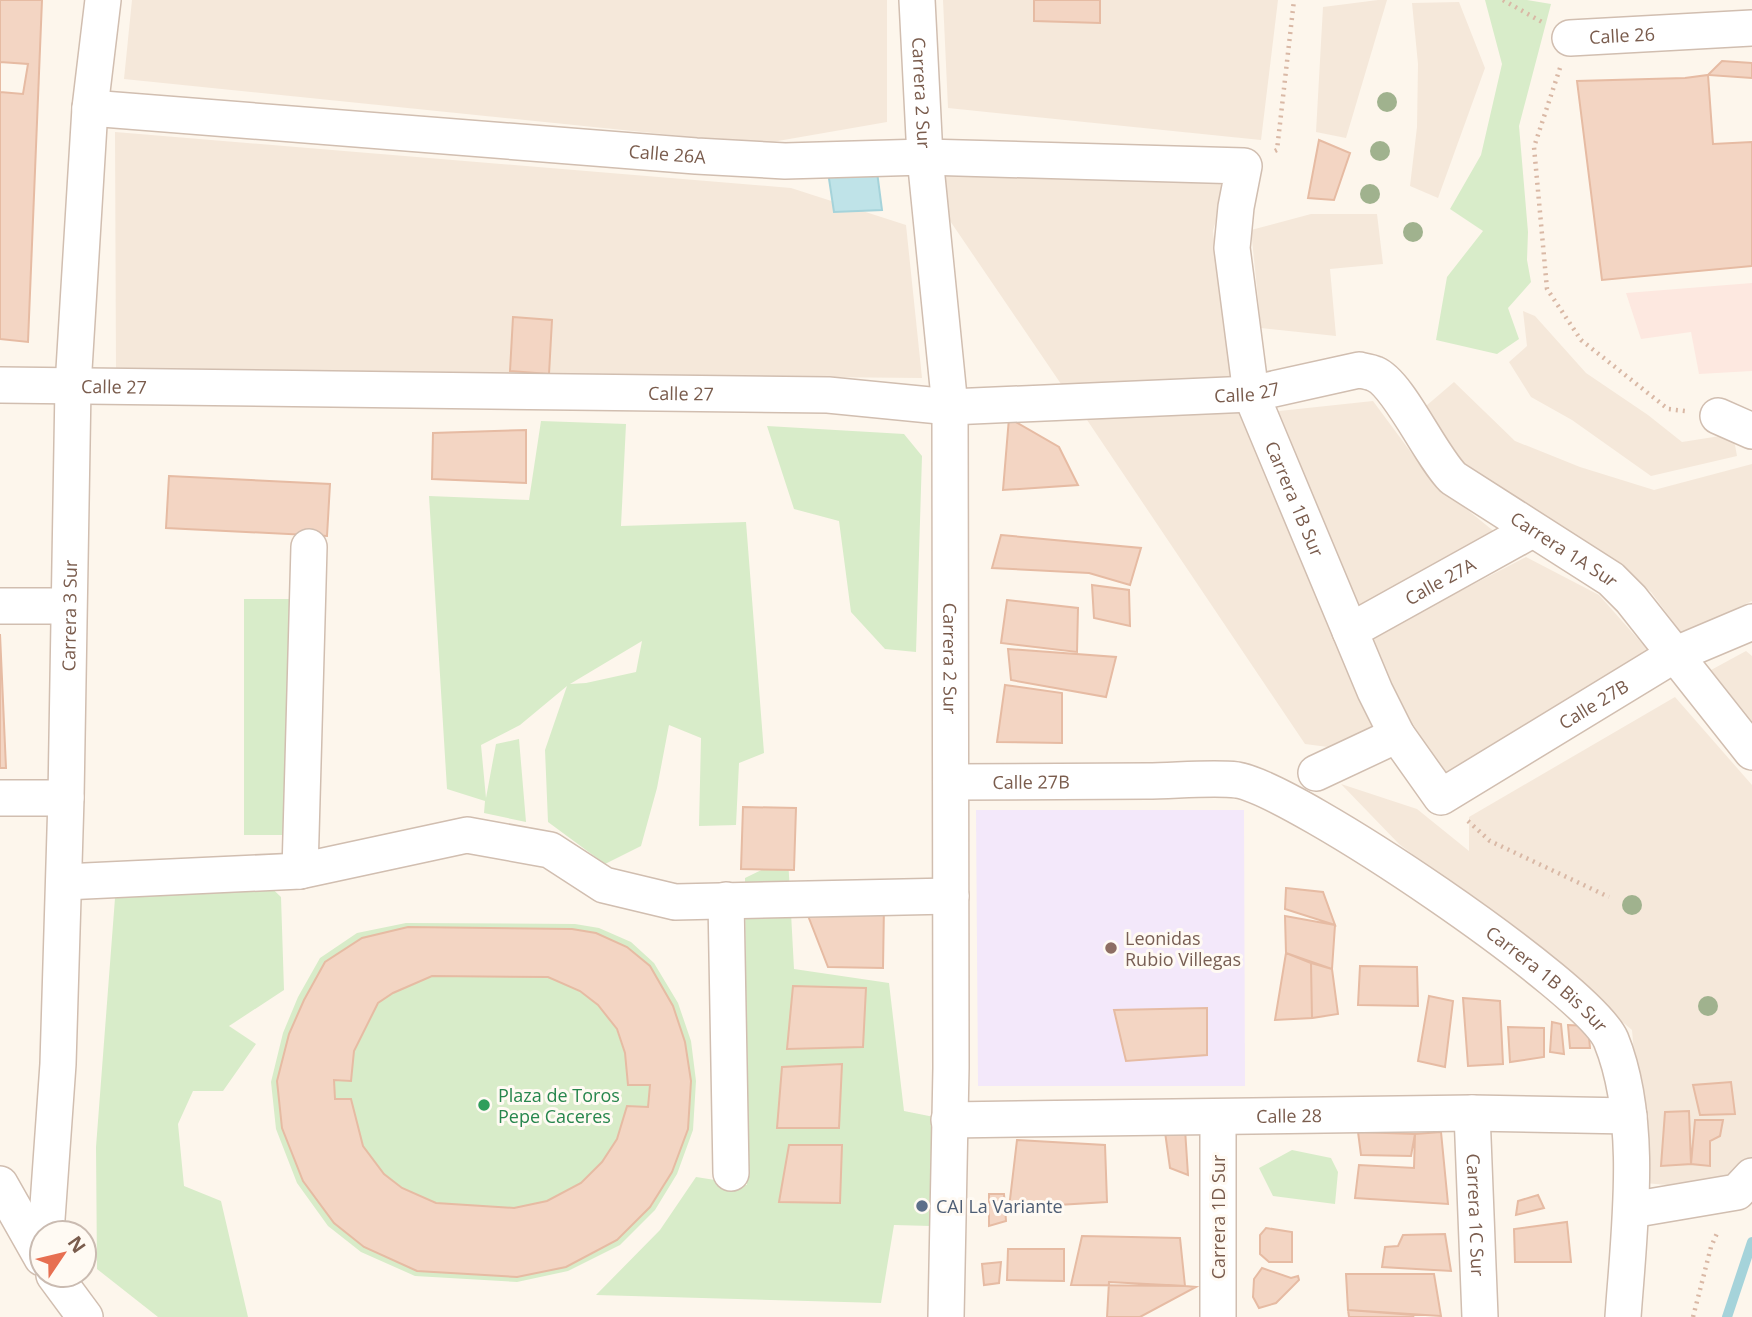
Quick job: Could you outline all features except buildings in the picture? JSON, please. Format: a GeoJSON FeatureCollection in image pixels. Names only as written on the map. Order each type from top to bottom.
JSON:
{"type":"FeatureCollection","features":[{"type":"Feature","properties":{"kind":"street","name":"Carrera 3 Sur"},"geometry":{"type":"LineString","coordinates":[[47,1219],[58,1064],[64,882],[73,386],[90,108],[103,0]]}},
{"type":"Feature","properties":{"kind":"street","name":"Carrera 2 Sur"},"geometry":{"type":"LineString","coordinates":[[917,0],[925,157],[950,407],[951,895],[946,1317]]}},
{"type":"Feature","properties":{"kind":"street","name":"Calle 26"},"geometry":{"type":"LineString","coordinates":[[1570,38],[1752,28]]}},
{"type":"Feature","properties":{"kind":"street","name":"Calle 26A"},"geometry":{"type":"LineString","coordinates":[[90,108],[785,161],[925,157],[1244,166]]}},
{"type":"Feature","properties":{"kind":"street","name":"Carrera 1B Sur"},"geometry":{"type":"LineString","coordinates":[[1244,166],[1232,248],[1251,394],[1375,691],[1397,735],[1441,797]]}},
{"type":"Feature","properties":{"kind":"street","name":"Calle 27"},"geometry":{"type":"LineString","coordinates":[[0,385],[828,396],[950,407],[1251,394],[1359,370]]}},
{"type":"Feature","properties":{"kind":"street","name":"Carrera 1A Sur"},"geometry":{"type":"LineString","coordinates":[[1359,370],[1376,374],[1390,384],[1441,466],[1453,478],[1611,579],[1652,623],[1674,655],[1752,752]]}},
{"type":"Feature","properties":{"kind":"street"},"geometry":{"type":"LineString","coordinates":[[1718,415],[1752,431]]}},
{"type":"Feature","properties":{"kind":"street","name":"Calle 27A"},"geometry":{"type":"LineString","coordinates":[[1350,631],[1532,530]]}},
{"type":"Feature","properties":{"kind":"street"},"geometry":{"type":"LineString","coordinates":[[300,871],[309,547]]}},
{"type":"Feature","properties":{"kind":"street"},"geometry":{"type":"LineString","coordinates":[[0,606],[68,606]]}},
{"type":"Feature","properties":{"kind":"street","name":"Calle 27B"},"geometry":{"type":"LineString","coordinates":[[1441,797],[1674,655],[1752,622]]}},
{"type":"Feature","properties":{"kind":"street"},"geometry":{"type":"LineString","coordinates":[[1316,773],[1397,735]]}},
{"type":"Feature","properties":{"kind":"street","name":"Calle 27B"},"geometry":{"type":"LineString","coordinates":[[951,782],[1238,780]]}},
{"type":"Feature","properties":{"kind":"street","name":"Carrera 1B Bis Sur"},"geometry":{"type":"LineString","coordinates":[[1238,780],[1304,808],[1401,869],[1515,950],[1581,1003],[1609,1037],[1623,1075],[1629,1116],[1631,1210],[1623,1317]]}},
{"type":"Feature","properties":{"kind":"street"},"geometry":{"type":"LineString","coordinates":[[0,798],[66,798]]}},
{"type":"Feature","properties":{"kind":"street"},"geometry":{"type":"LineString","coordinates":[[64,882],[300,871],[467,835],[550,850],[604,885],[675,901],[951,895]]}},
{"type":"Feature","properties":{"kind":"street"},"geometry":{"type":"LineString","coordinates":[[726,900],[731,1173]]}},
{"type":"Feature","properties":{"kind":"street","name":"Calle 28"},"geometry":{"type":"LineString","coordinates":[[949,1120],[1472,1113],[1629,1116]]}},
{"type":"Feature","properties":{"kind":"street","name":"Carrera 1C Sur"},"geometry":{"type":"LineString","coordinates":[[1472,1113],[1480,1317]]}},
{"type":"Feature","properties":{"kind":"street","name":"Carrera 1D Sur"},"geometry":{"type":"LineString","coordinates":[[1218,1117],[1218,1317]]}},
{"type":"Feature","properties":{"kind":"street"},"geometry":{"type":"LineString","coordinates":[[0,1184],[28,1233]]}},
{"type":"Feature","properties":{"kind":"street"},"geometry":{"type":"LineString","coordinates":[[1631,1210],[1744,1184]]}},
{"type":"Feature","properties":{"kind":"street"},"geometry":{"type":"LineString","coordinates":[[64,1289],[85,1317]]}},
{"type":"Feature","properties":{"kind":"path"},"geometry":{"type":"LineString","coordinates":[[1244,166],[1277,150],[1294,0]]}},
{"type":"Feature","properties":{"kind":"path","name":"Calle 26"},"geometry":{"type":"LineString","coordinates":[[1503,0],[1570,38]]}},
{"type":"Feature","properties":{"kind":"path"},"geometry":{"type":"LineString","coordinates":[[1570,38],[1534,147],[1547,289],[1581,340],[1668,409],[1718,415]]}},
{"type":"Feature","properties":{"kind":"path"},"geometry":{"type":"LineString","coordinates":[[1441,797],[1490,841],[1609,897]]}},
{"type":"Feature","properties":{"kind":"path"},"geometry":{"type":"LineString","coordinates":[[1693,1317],[1711,1247],[1744,1184]]}},
{"type":"Feature","properties":{"kind":"shaded area"},"geometry":{"type":"Polygon","coordinates":[[[132,0],[887,0],[887,122],[760,144],[124,79],[132,0]]]}},
{"type":"Feature","properties":{"kind":"shaded area"},"geometry":{"type":"Polygon","coordinates":[[[943,0],[1278,0],[1261,140],[948,108],[943,0]]]}},
{"type":"Feature","properties":{"kind":"shaded area"},"geometry":{"type":"Polygon","coordinates":[[[1387,0],[1346,138],[1316,132],[1323,7],[1387,0]]]}},
{"type":"Feature","properties":{"kind":"shaded area"},"geometry":{"type":"Polygon","coordinates":[[[1459,2],[1485,68],[1438,198],[1410,186],[1417,127],[1418,64],[1412,3],[1459,2]]]}},
{"type":"Feature","properties":{"kind":"shaded area"},"geometry":{"type":"Polygon","coordinates":[[[115,132],[791,188],[906,225],[922,378],[116,370],[115,132]]]}},
{"type":"Feature","properties":{"kind":"shaded area"},"geometry":{"type":"Polygon","coordinates":[[[1230,169],[1213,231],[1231,384],[1061,384],[944,212],[939,174],[1230,169]]]}},
{"type":"Feature","properties":{"kind":"shaded area"},"geometry":{"type":"Polygon","coordinates":[[[1311,214],[1377,214],[1383,264],[1330,269],[1336,336],[1261,328],[1251,230],[1311,214]]]}},
{"type":"Feature","properties":{"kind":"shaded area"},"geometry":{"type":"Polygon","coordinates":[[[1752,283],[1752,371],[1699,374],[1691,332],[1641,339],[1626,293],[1752,283]]]}},
{"type":"Feature","properties":{"kind":"shaded area"},"geometry":{"type":"Polygon","coordinates":[[[1523,311],[1535,316],[1586,373],[1682,442],[1733,434],[1737,456],[1651,476],[1572,420],[1531,397],[1509,362],[1527,346],[1523,311]]]}},
{"type":"Feature","properties":{"kind":"shaded area"},"geometry":{"type":"Polygon","coordinates":[[[1454,382],[1515,441],[1580,467],[1654,490],[1752,464],[1752,601],[1682,634],[1651,592],[1609,561],[1466,475],[1426,406],[1454,382]]]}},
{"type":"Feature","properties":{"kind":"shaded area"},"geometry":{"type":"Polygon","coordinates":[[[1373,401],[1433,482],[1501,537],[1360,607],[1270,412],[1373,401]]]}},
{"type":"Feature","properties":{"kind":"shaded area"},"geometry":{"type":"Polygon","coordinates":[[[1243,407],[1397,756],[1305,744],[1081,411],[1243,407]]]}},
{"type":"Feature","properties":{"kind":"shaded area"},"geometry":{"type":"Polygon","coordinates":[[[1526,557],[1599,595],[1654,657],[1440,780],[1368,639],[1526,557]]]}},
{"type":"Feature","properties":{"kind":"shaded area"},"geometry":{"type":"Polygon","coordinates":[[[1746,651],[1752,656],[1752,721],[1711,670],[1746,651]]]}},
{"type":"Feature","properties":{"kind":"shaded area"},"geometry":{"type":"Polygon","coordinates":[[[1675,697],[1752,785],[1752,1163],[1701,1188],[1645,1183],[1632,1030],[1523,939],[1399,844],[1341,784],[1417,809],[1469,851],[1469,817],[1675,697]]]}},
{"type":"Feature","properties":{"kind":"shaded area","name":"Leonidas Rubio Villegas"},"geometry":{"type":"Polygon","coordinates":[[[976,810],[1244,810],[1245,1086],[978,1086],[976,810]]]}},
{"type":"Feature","properties":{"kind":"green space"},"geometry":{"type":"Polygon","coordinates":[[[1485,0],[1527,0],[1551,4],[1519,126],[1528,232],[1527,260],[1531,282],[1508,308],[1519,339],[1497,354],[1436,340],[1447,277],[1483,231],[1450,209],[1481,155],[1502,64],[1485,0]]]}},
{"type":"Feature","properties":{"kind":"green space"},"geometry":{"type":"Polygon","coordinates":[[[541,421],[626,424],[621,526],[746,522],[764,753],[739,763],[736,825],[699,826],[701,738],[669,725],[657,788],[641,846],[605,864],[548,822],[545,750],[567,686],[520,725],[481,745],[486,798],[496,744],[519,739],[526,822],[484,813],[485,801],[447,789],[429,496],[529,500],[541,421]],[[642,641],[570,684],[586,683],[636,672],[642,641]]]}},
{"type":"Feature","properties":{"kind":"green space"},"geometry":{"type":"Polygon","coordinates":[[[767,426],[904,434],[922,456],[916,652],[885,649],[851,612],[839,521],[794,509],[767,426]]]}},
{"type":"Feature","properties":{"kind":"green space"},"geometry":{"type":"Polygon","coordinates":[[[244,599],[295,599],[294,835],[244,835],[244,599]]]}},
{"type":"Feature","properties":{"kind":"green space"},"geometry":{"type":"Polygon","coordinates":[[[788,857],[794,969],[889,983],[904,1111],[934,1117],[931,1226],[894,1225],[881,1303],[596,1295],[660,1230],[696,1177],[747,1185],[745,878],[788,857]]]}},
{"type":"Feature","properties":{"kind":"green space"},"geometry":{"type":"Polygon","coordinates":[[[117,872],[260,877],[281,897],[284,990],[229,1026],[256,1044],[223,1091],[193,1091],[178,1124],[184,1186],[221,1201],[248,1317],[158,1317],[98,1270],[96,1147],[117,872]]]}},
{"type":"Feature","properties":{"kind":"green space","name":"Plaza de Toros Pepe Caceres"},"geometry":{"type":"Polygon","coordinates":[[[406,923],[575,924],[599,928],[631,942],[654,963],[678,1003],[691,1041],[696,1081],[693,1130],[677,1174],[655,1210],[620,1245],[568,1271],[517,1282],[415,1276],[361,1252],[328,1226],[297,1183],[276,1129],[271,1082],[283,1033],[298,997],[320,958],[357,933],[406,923]]]}},
{"type":"Feature","properties":{"kind":"green space"},"geometry":{"type":"Polygon","coordinates":[[[1292,1150],[1331,1158],[1338,1172],[1335,1204],[1273,1196],[1259,1168],[1292,1150]]]}},
{"type":"Feature","properties":{"kind":"water"},"geometry":{"type":"Polygon","coordinates":[[[876,164],[882,210],[834,212],[828,172],[876,164]]]}},
{"type":"Feature","properties":{"kind":"waterway"},"geometry":{"type":"LineString","coordinates":[[1727,1317],[1752,1242]]}},
{"type":"Feature","properties":{"kind":"place","name":"Leonidas Rubio Villegas"},"geometry":{"type":"Point","coordinates":[1111,948]}},
{"type":"Feature","properties":{"kind":"place","name":"Plaza de Toros Pepe Caceres"},"geometry":{"type":"Point","coordinates":[484,1105]}},
{"type":"Feature","properties":{"kind":"place","name":"CAI La Variante"},"geometry":{"type":"Point","coordinates":[922,1206]}}]}
